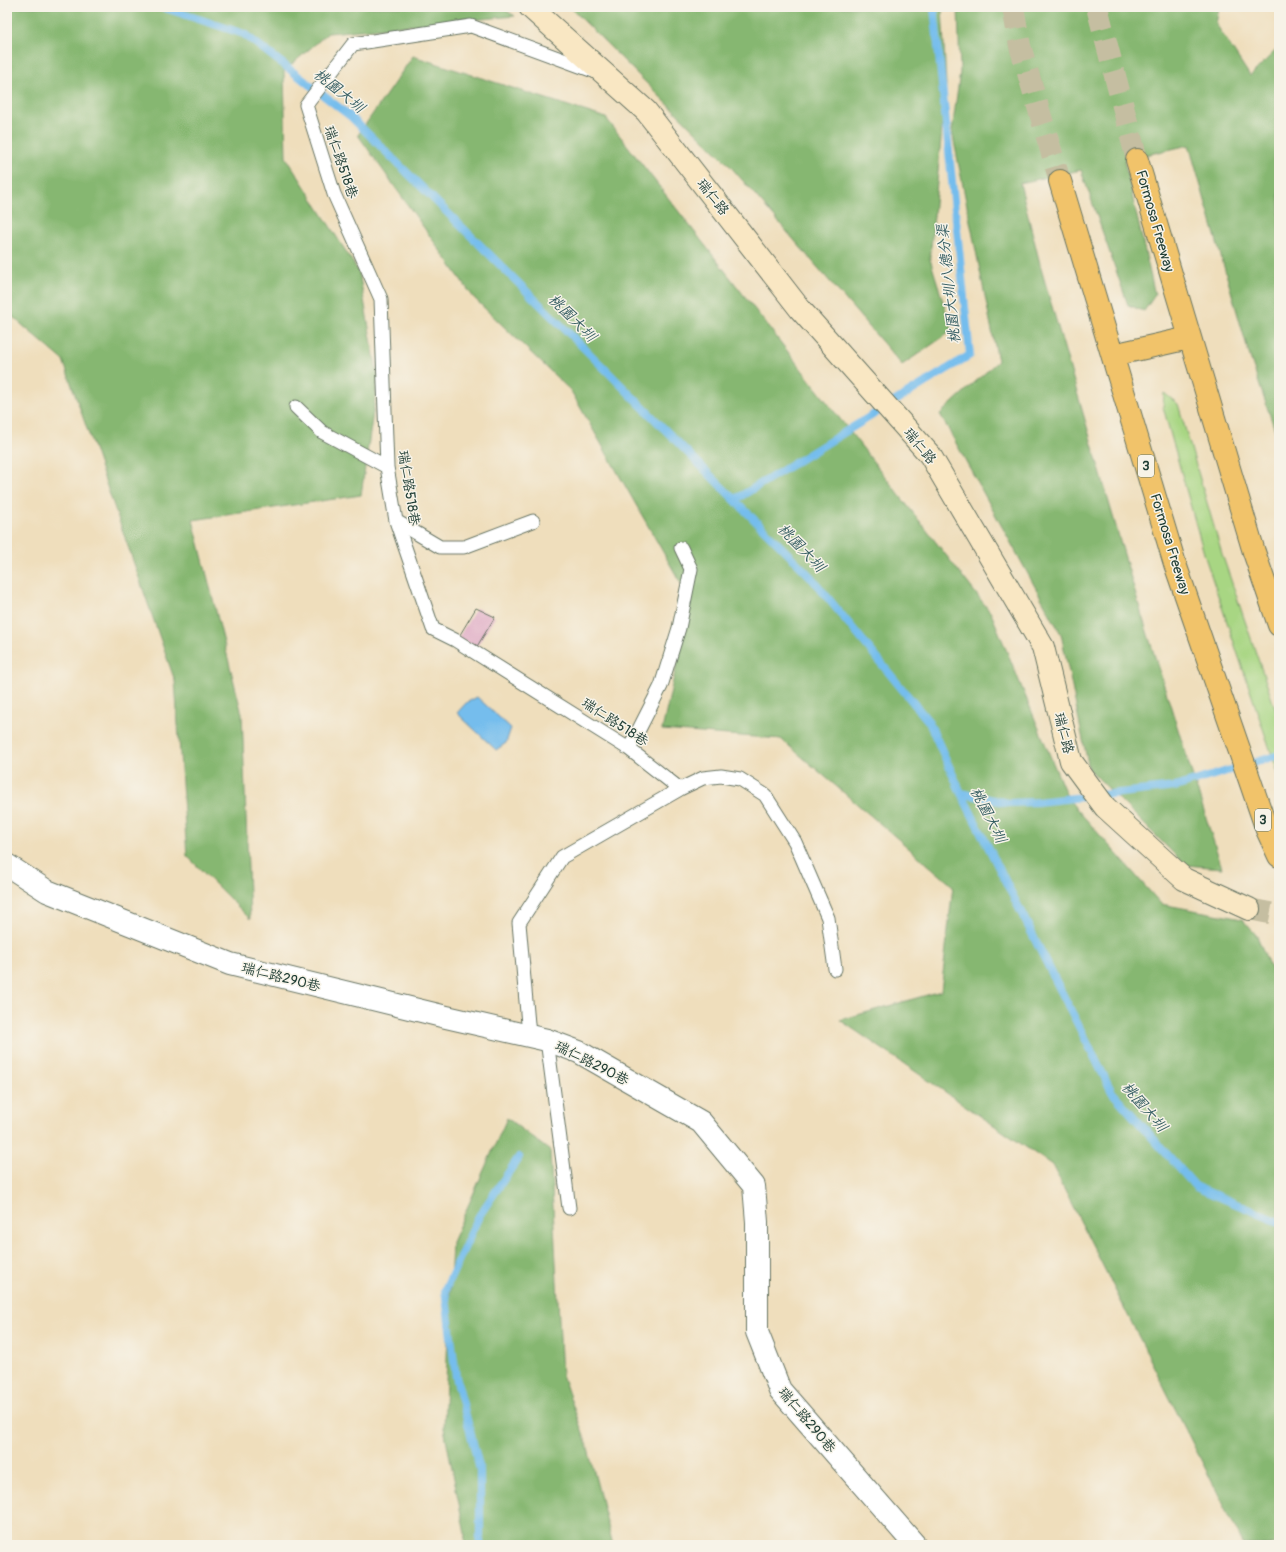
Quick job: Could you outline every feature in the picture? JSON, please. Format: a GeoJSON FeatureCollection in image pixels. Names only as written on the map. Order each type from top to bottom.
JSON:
{"type":"FeatureCollection","features":[{"type":"Feature","properties":{"kind":"highway","name":"Formosa Freeway"},"geometry":{"type":"LineString","coordinates":[[1137,160],[1189,338],[1252,544],[1279,625]]}},
{"type":"Feature","properties":{"kind":"highway","name":"Formosa Freeway"},"geometry":{"type":"LineString","coordinates":[[1060,181],[1175,564],[1267,830],[1279,856]]}},
{"type":"Feature","properties":{"kind":"highway"},"geometry":{"type":"LineString","coordinates":[[1113,355],[1189,338]]}},
{"type":"Feature","properties":{"kind":"street","name":"瑞仁路"},"geometry":{"type":"LineString","coordinates":[[530,7],[646,111],[800,309],[930,455],[1044,648],[1071,761],[1105,807],[1184,879],[1249,909]]}},
{"type":"Feature","properties":{"kind":"street","name":"瑞仁路290巷"},"geometry":{"type":"LineString","coordinates":[[7,865],[47,891],[230,964],[538,1038],[578,1052],[702,1122],[754,1186],[757,1222],[757,1332],[780,1390],[915,1545]]}},
{"type":"Feature","properties":{"kind":"lane","name":"瑞仁路518巷"},"geometry":{"type":"LineString","coordinates":[[607,76],[471,26],[353,44],[306,105],[334,194],[382,299],[387,467],[396,521],[433,629],[455,640],[629,749],[680,789]]}},
{"type":"Feature","properties":{"kind":"lane"},"geometry":{"type":"LineString","coordinates":[[296,407],[322,432],[387,467]]}},
{"type":"Feature","properties":{"kind":"lane"},"geometry":{"type":"LineString","coordinates":[[396,521],[440,547],[452,548],[464,548],[533,521]]}},
{"type":"Feature","properties":{"kind":"lane"},"geometry":{"type":"LineString","coordinates":[[629,749],[661,686],[679,628],[691,569],[681,548]]}},
{"type":"Feature","properties":{"kind":"lane"},"geometry":{"type":"LineString","coordinates":[[569,1208],[519,923],[562,857],[680,789],[703,778],[721,776],[740,779],[765,795],[795,842],[828,918],[835,969]]}},
{"type":"Feature","properties":{"kind":"green space"},"geometry":{"type":"Polygon","coordinates":[[[7,7],[500,7],[515,16],[328,33],[284,71],[286,157],[359,272],[378,378],[361,495],[193,520],[242,714],[250,919],[187,856],[175,681],[63,360],[7,312],[7,7]]]}},
{"type":"Feature","properties":{"kind":"green space"},"geometry":{"type":"Polygon","coordinates":[[[570,7],[942,7],[946,84],[930,259],[952,331],[902,365],[731,167],[570,7]]]}},
{"type":"Feature","properties":{"kind":"green space"},"geometry":{"type":"Polygon","coordinates":[[[958,7],[1219,7],[1216,24],[1250,76],[1279,47],[1279,442],[1250,357],[1189,145],[1124,160],[1155,295],[1144,311],[1128,305],[1081,170],[1020,183],[1042,272],[1142,616],[1222,868],[1185,865],[1089,769],[1061,634],[940,414],[998,361],[952,131],[960,72],[958,7]]]}},
{"type":"Feature","properties":{"kind":"green space"},"geometry":{"type":"Polygon","coordinates":[[[413,56],[606,118],[991,613],[1068,799],[1161,904],[1242,919],[1257,936],[1279,989],[1279,1545],[1244,1545],[1052,1165],[840,1020],[941,991],[953,886],[781,739],[662,730],[691,601],[571,391],[474,298],[358,135],[413,56]]]}},
{"type":"Feature","properties":{"kind":"green space"},"geometry":{"type":"Polygon","coordinates":[[[1164,393],[1178,404],[1222,554],[1279,720],[1279,776],[1205,557],[1163,407],[1164,393]]]}},
{"type":"Feature","properties":{"kind":"green space"},"geometry":{"type":"Polygon","coordinates":[[[507,1118],[550,1151],[562,1375],[587,1445],[613,1545],[464,1545],[465,1534],[444,1428],[452,1242],[507,1118]]]}},
{"type":"Feature","properties":{"kind":"water"},"geometry":{"type":"Polygon","coordinates":[[[477,697],[511,728],[506,743],[496,750],[457,713],[466,703],[477,697]]]}},
{"type":"Feature","properties":{"kind":"building"},"geometry":{"type":"Polygon","coordinates":[[[476,608],[495,617],[476,648],[458,638],[476,608]]]}},
{"type":"Feature","properties":{"kind":"waterway","name":"桃園大圳"},"geometry":{"type":"LineString","coordinates":[[162,7],[244,34],[350,116],[604,368],[810,576],[929,722],[961,793],[1112,1092],[1196,1187],[1279,1222]]}},
{"type":"Feature","properties":{"kind":"waterway","name":"桃園大圳八德分渠"},"geometry":{"type":"LineString","coordinates":[[734,499],[970,355],[934,7]]}},
{"type":"Feature","properties":{"kind":"waterway"},"geometry":{"type":"LineString","coordinates":[[961,793],[1008,803],[1037,802],[1175,787],[1279,755]]}},
{"type":"Feature","properties":{"kind":"waterway"},"geometry":{"type":"LineString","coordinates":[[480,1545],[480,1470],[456,1377],[445,1290],[479,1216],[519,1157]]}},
{"type":"Feature","properties":{"kind":"tunnel"},"geometry":{"type":"LineString","coordinates":[[1013,7],[1020,46],[1060,181]]}},
{"type":"Feature","properties":{"kind":"tunnel"},"geometry":{"type":"LineString","coordinates":[[1097,7],[1137,160]]}},
{"type":"Feature","properties":{"kind":"tunnel"},"geometry":{"type":"LineString","coordinates":[[1249,909],[1279,915]]}}]}
